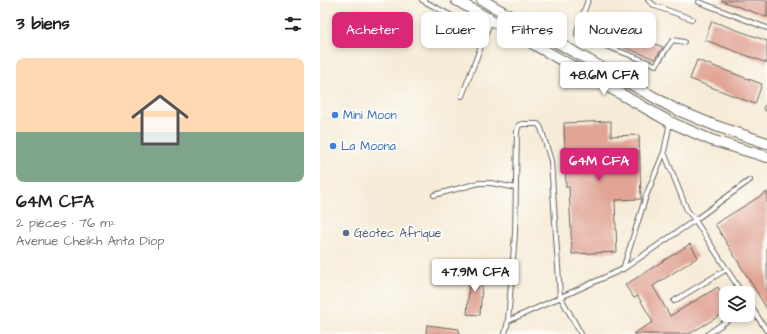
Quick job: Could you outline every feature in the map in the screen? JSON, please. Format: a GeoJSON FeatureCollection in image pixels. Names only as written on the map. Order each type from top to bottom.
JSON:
{"type":"FeatureCollection","features":[{"type":"Feature","properties":{"kind":"street"},"geometry":{"type":"LineString","coordinates":[[456,0],[670,122],[711,140],[767,157]]}},
{"type":"Feature","properties":{"kind":"street"},"geometry":{"type":"LineString","coordinates":[[482,0],[675,109],[716,126],[767,143]]}},
{"type":"Feature","properties":{"kind":"lane"},"geometry":{"type":"LineString","coordinates":[[422,0],[444,12]]}},
{"type":"Feature","properties":{"kind":"lane"},"geometry":{"type":"LineString","coordinates":[[588,0],[577,31],[578,35],[656,65],[673,40],[684,42]]}},
{"type":"Feature","properties":{"kind":"lane"},"geometry":{"type":"LineString","coordinates":[[648,0],[655,6],[692,20]]}},
{"type":"Feature","properties":{"kind":"lane"},"geometry":{"type":"LineString","coordinates":[[699,2],[767,28]]}},
{"type":"Feature","properties":{"kind":"lane"},"geometry":{"type":"LineString","coordinates":[[489,25],[491,20]]}},
{"type":"Feature","properties":{"kind":"lane"},"geometry":{"type":"LineString","coordinates":[[462,96],[480,48]]}},
{"type":"Feature","properties":{"kind":"lane"},"geometry":{"type":"LineString","coordinates":[[623,269],[646,196],[664,152],[670,122]]}},
{"type":"Feature","properties":{"kind":"lane"},"geometry":{"type":"LineString","coordinates":[[505,334],[508,321],[516,234],[517,131],[519,125],[538,124],[541,128],[551,161],[560,296],[581,334]]}},
{"type":"Feature","properties":{"kind":"lane"},"geometry":{"type":"LineString","coordinates":[[664,152],[686,210],[695,220],[738,286]]}},
{"type":"Feature","properties":{"kind":"lane"},"geometry":{"type":"LineString","coordinates":[[508,321],[560,296],[623,269],[750,180]]}},
{"type":"Feature","properties":{"kind":"lane"},"geometry":{"type":"LineString","coordinates":[[434,195],[491,182],[516,188]]}},
{"type":"Feature","properties":{"kind":"lane"},"geometry":{"type":"LineString","coordinates":[[674,301],[727,269]]}},
{"type":"Feature","properties":{"kind":"lane"},"geometry":{"type":"LineString","coordinates":[[755,313],[767,331]]}},
{"type":"Feature","properties":{"kind":"lane"},"geometry":{"type":"LineString","coordinates":[[708,334],[725,322]]}},
{"type":"Feature","properties":{"kind":"building"},"geometry":{"type":"Polygon","coordinates":[[[767,0],[767,17],[722,1],[767,0]]]}},
{"type":"Feature","properties":{"kind":"building"},"geometry":{"type":"Polygon","coordinates":[[[712,21],[767,41],[767,63],[705,40],[712,21]]]}},
{"type":"Feature","properties":{"kind":"building"},"geometry":{"type":"Polygon","coordinates":[[[656,44],[663,47],[655,59],[625,48],[656,48],[656,44]]]}},
{"type":"Feature","properties":{"kind":"building"},"geometry":{"type":"Polygon","coordinates":[[[697,60],[762,84],[755,104],[690,79],[697,60]]]}},
{"type":"Feature","properties":{"kind":"building"},"geometry":{"type":"Polygon","coordinates":[[[611,121],[611,136],[639,135],[641,199],[615,200],[617,252],[572,254],[569,187],[566,187],[564,123],[611,121]]]}},
{"type":"Feature","properties":{"kind":"building"},"geometry":{"type":"Polygon","coordinates":[[[767,192],[767,309],[755,289],[755,286],[753,286],[715,224],[767,192]]]}},
{"type":"Feature","properties":{"kind":"building"},"geometry":{"type":"Polygon","coordinates":[[[690,244],[698,257],[653,286],[670,316],[718,287],[719,316],[689,334],[633,334],[653,322],[638,296],[634,298],[625,285],[690,244]]]}},
{"type":"Feature","properties":{"kind":"building"},"geometry":{"type":"Polygon","coordinates":[[[470,272],[483,272],[480,315],[467,314],[470,272]]]}},
{"type":"Feature","properties":{"kind":"building"},"geometry":{"type":"Polygon","coordinates":[[[427,325],[459,329],[459,334],[426,334],[427,325]]]}},
{"type":"Feature","properties":{"kind":"place","name":"Mini Moon"},"geometry":{"type":"Point","coordinates":[335,115]}},
{"type":"Feature","properties":{"kind":"place","name":"La Moona"},"geometry":{"type":"Point","coordinates":[333,146]}},
{"type":"Feature","properties":{"kind":"place","name":"Géotec Afrique"},"geometry":{"type":"Point","coordinates":[346,233]}}]}
